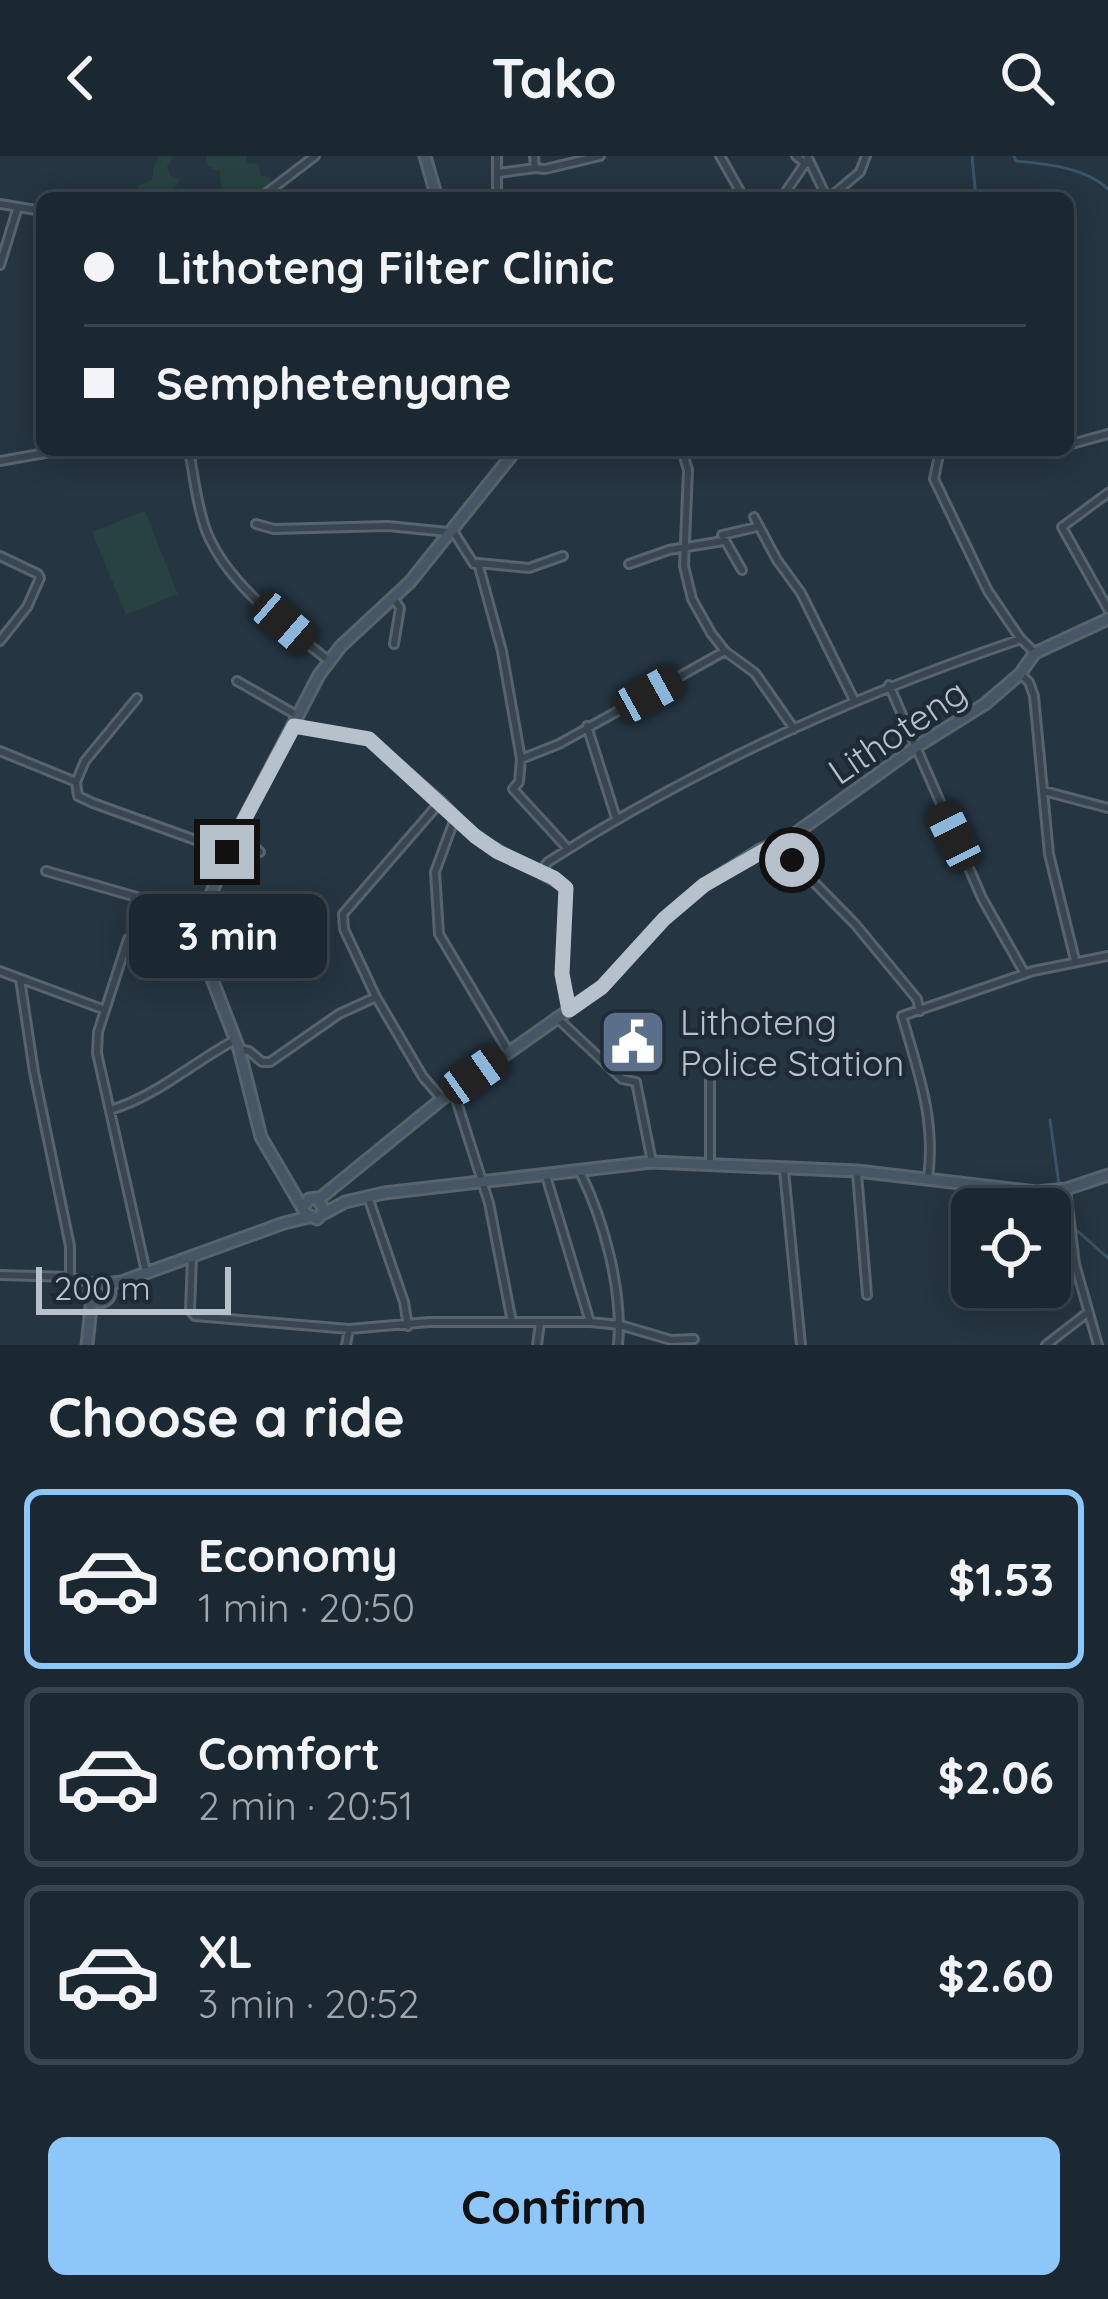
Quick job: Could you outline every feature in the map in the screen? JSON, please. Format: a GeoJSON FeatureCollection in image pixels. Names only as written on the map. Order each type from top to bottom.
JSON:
{"type":"FeatureCollection","features":[{"type":"Feature","properties":{"kind":"main road"},"geometry":{"type":"LineString","coordinates":[[424,156],[434,192]]}},
{"type":"Feature","properties":{"kind":"main road"},"geometry":{"type":"LineString","coordinates":[[325,1213],[294,1188],[261,1137],[237,1045],[212,979],[203,919],[227,852],[329,661],[394,599],[511,456]]}},
{"type":"Feature","properties":{"kind":"main road","name":"Lithoteng"},"geometry":{"type":"LineString","coordinates":[[99,1292],[284,1222],[312,1205],[442,1099],[602,987],[664,919],[704,885],[781,841],[985,704],[1020,674],[1035,653],[1108,619]]}},
{"type":"Feature","properties":{"kind":"main road"},"geometry":{"type":"LineString","coordinates":[[312,1205],[652,1162],[857,1171],[1005,1188]]}},
{"type":"Feature","properties":{"kind":"main road"},"geometry":{"type":"LineString","coordinates":[[1071,1188],[1108,1175]]}},
{"type":"Feature","properties":{"kind":"main road"},"geometry":{"type":"LineString","coordinates":[[312,1205],[317,1219],[345,1202]]}},
{"type":"Feature","properties":{"kind":"main road"},"geometry":{"type":"LineString","coordinates":[[87,1345],[99,1292]]}},
{"type":"Feature","properties":{"kind":"street"},"geometry":{"type":"LineString","coordinates":[[268,192],[315,156]]}},
{"type":"Feature","properties":{"kind":"street"},"geometry":{"type":"LineString","coordinates":[[497,156],[497,192]]}},
{"type":"Feature","properties":{"kind":"street"},"geometry":{"type":"LineString","coordinates":[[534,156],[535,168]]}},
{"type":"Feature","properties":{"kind":"street"},"geometry":{"type":"LineString","coordinates":[[499,173],[545,170],[600,156]]}},
{"type":"Feature","properties":{"kind":"street"},"geometry":{"type":"LineString","coordinates":[[720,156],[741,192]]}},
{"type":"Feature","properties":{"kind":"street"},"geometry":{"type":"LineString","coordinates":[[796,156],[806,161],[824,192]]}},
{"type":"Feature","properties":{"kind":"street"},"geometry":{"type":"LineString","coordinates":[[835,192],[860,172],[866,156]]}},
{"type":"Feature","properties":{"kind":"street"},"geometry":{"type":"LineString","coordinates":[[786,192],[806,161]]}},
{"type":"Feature","properties":{"kind":"street"},"geometry":{"type":"LineString","coordinates":[[0,204],[36,211]]}},
{"type":"Feature","properties":{"kind":"street"},"geometry":{"type":"LineString","coordinates":[[0,265],[17,210]]}},
{"type":"Feature","properties":{"kind":"street"},"geometry":{"type":"LineString","coordinates":[[1074,443],[1108,434]]}},
{"type":"Feature","properties":{"kind":"street"},"geometry":{"type":"LineString","coordinates":[[0,461],[36,455]]}},
{"type":"Feature","properties":{"kind":"street"},"geometry":{"type":"LineString","coordinates":[[190,456],[206,530],[231,572],[329,661]]}},
{"type":"Feature","properties":{"kind":"street"},"geometry":{"type":"LineString","coordinates":[[684,456],[688,470],[684,549],[692,599],[725,651],[754,673],[794,729]]}},
{"type":"Feature","properties":{"kind":"street"},"geometry":{"type":"LineString","coordinates":[[939,456],[934,479],[988,591],[1035,653]]}},
{"type":"Feature","properties":{"kind":"street"},"geometry":{"type":"LineString","coordinates":[[1108,493],[1062,527],[1108,608]]}},
{"type":"Feature","properties":{"kind":"street"},"geometry":{"type":"LineString","coordinates":[[754,518],[801,592],[854,700]]}},
{"type":"Feature","properties":{"kind":"street"},"geometry":{"type":"LineString","coordinates":[[256,524],[274,529],[388,526],[446,530],[474,564],[529,568],[563,556]]}},
{"type":"Feature","properties":{"kind":"street"},"geometry":{"type":"LineString","coordinates":[[742,569],[722,535],[757,527]]}},
{"type":"Feature","properties":{"kind":"street"},"geometry":{"type":"LineString","coordinates":[[629,564],[669,550],[723,541]]}},
{"type":"Feature","properties":{"kind":"street"},"geometry":{"type":"LineString","coordinates":[[0,556],[40,578],[27,607],[0,641]]}},
{"type":"Feature","properties":{"kind":"street"},"geometry":{"type":"LineString","coordinates":[[478,563],[502,651],[521,759],[513,789],[568,849]]}},
{"type":"Feature","properties":{"kind":"street"},"geometry":{"type":"LineString","coordinates":[[394,599],[400,608],[394,644]]}},
{"type":"Feature","properties":{"kind":"street"},"geometry":{"type":"LineString","coordinates":[[541,872],[548,862],[616,818],[794,729],[888,685],[1021,639]]}},
{"type":"Feature","properties":{"kind":"street"},"geometry":{"type":"LineString","coordinates":[[521,759],[560,744],[725,651]]}},
{"type":"Feature","properties":{"kind":"street"},"geometry":{"type":"LineString","coordinates":[[1020,674],[1034,696],[1049,854],[1075,960]]}},
{"type":"Feature","properties":{"kind":"street"},"geometry":{"type":"LineString","coordinates":[[237,681],[296,721],[369,739],[498,852],[566,888],[562,974],[569,1010]]}},
{"type":"Feature","properties":{"kind":"street"},"geometry":{"type":"LineString","coordinates":[[888,685],[982,898],[1025,974]]}},
{"type":"Feature","properties":{"kind":"street"},"geometry":{"type":"LineString","coordinates":[[137,698],[85,761],[76,782],[78,796],[227,852]]}},
{"type":"Feature","properties":{"kind":"street"},"geometry":{"type":"LineString","coordinates":[[586,726],[616,818]]}},
{"type":"Feature","properties":{"kind":"street"},"geometry":{"type":"LineString","coordinates":[[0,751],[76,782]]}},
{"type":"Feature","properties":{"kind":"street"},"geometry":{"type":"LineString","coordinates":[[1044,791],[1108,808]]}},
{"type":"Feature","properties":{"kind":"street"},"geometry":{"type":"LineString","coordinates":[[441,801],[343,914],[344,929],[376,997],[423,1077],[442,1099]]}},
{"type":"Feature","properties":{"kind":"street"},"geometry":{"type":"LineString","coordinates":[[455,818],[435,872],[439,934],[509,1052]]}},
{"type":"Feature","properties":{"kind":"street"},"geometry":{"type":"LineString","coordinates":[[238,832],[260,852]]}},
{"type":"Feature","properties":{"kind":"street"},"geometry":{"type":"LineString","coordinates":[[781,841],[792,860],[917,999],[920,1011]]}},
{"type":"Feature","properties":{"kind":"street"},"geometry":{"type":"LineString","coordinates":[[46,871],[203,919]]}},
{"type":"Feature","properties":{"kind":"street"},"geometry":{"type":"LineString","coordinates":[[146,1272],[97,1043],[128,939],[175,933],[203,919]]}},
{"type":"Feature","properties":{"kind":"street"},"geometry":{"type":"LineString","coordinates":[[928,1178],[931,1140],[926,1094],[902,1016],[1025,974],[1108,956]]}},
{"type":"Feature","properties":{"kind":"street"},"geometry":{"type":"LineString","coordinates":[[0,971],[105,1010]]}},
{"type":"Feature","properties":{"kind":"street"},"geometry":{"type":"LineString","coordinates":[[20,979],[74,1278]]}},
{"type":"Feature","properties":{"kind":"street"},"geometry":{"type":"LineString","coordinates":[[110,1110],[168,1084],[206,1055],[237,1045],[262,1062],[270,1061],[339,1015],[376,997]]}},
{"type":"Feature","properties":{"kind":"street"},"geometry":{"type":"LineString","coordinates":[[556,1017],[622,1079],[636,1082],[652,1162]]}},
{"type":"Feature","properties":{"kind":"street"},"geometry":{"type":"LineString","coordinates":[[710,1079],[710,1163]]}},
{"type":"Feature","properties":{"kind":"street"},"geometry":{"type":"LineString","coordinates":[[454,1091],[482,1182],[512,1322]]}},
{"type":"Feature","properties":{"kind":"street"},"geometry":{"type":"LineString","coordinates":[[784,1168],[801,1345]]}},
{"type":"Feature","properties":{"kind":"street"},"geometry":{"type":"LineString","coordinates":[[578,1169],[604,1245],[620,1325],[618,1345]]}},
{"type":"Feature","properties":{"kind":"street"},"geometry":{"type":"LineString","coordinates":[[857,1171],[867,1294]]}},
{"type":"Feature","properties":{"kind":"street"},"geometry":{"type":"LineString","coordinates":[[544,1173],[590,1322]]}},
{"type":"Feature","properties":{"kind":"street"},"geometry":{"type":"LineString","coordinates":[[368,1196],[408,1326]]}},
{"type":"Feature","properties":{"kind":"street"},"geometry":{"type":"LineString","coordinates":[[1071,1242],[1098,1345]]}},
{"type":"Feature","properties":{"kind":"street"},"geometry":{"type":"LineString","coordinates":[[192,1256],[192,1315],[349,1329],[429,1322],[590,1322],[620,1325],[670,1340],[694,1339]]}},
{"type":"Feature","properties":{"kind":"street"},"geometry":{"type":"LineString","coordinates":[[0,1275],[74,1278],[99,1292]]}},
{"type":"Feature","properties":{"kind":"street"},"geometry":{"type":"LineString","coordinates":[[1046,1345],[1087,1314]]}},
{"type":"Feature","properties":{"kind":"street"},"geometry":{"type":"LineString","coordinates":[[537,1345],[540,1323]]}},
{"type":"Feature","properties":{"kind":"street"},"geometry":{"type":"LineString","coordinates":[[346,1345],[349,1329]]}},
{"type":"Feature","properties":{"kind":"green space"},"geometry":{"type":"Polygon","coordinates":[[[160,156],[174,156],[167,167],[171,176],[180,178],[174,189],[140,192],[138,186],[152,180],[160,156]]]}},
{"type":"Feature","properties":{"kind":"green space"},"geometry":{"type":"Polygon","coordinates":[[[206,156],[247,156],[246,163],[259,164],[261,176],[270,177],[271,184],[258,192],[204,192],[221,190],[220,172],[208,166],[206,156]]]}},
{"type":"Feature","properties":{"kind":"green space"},"geometry":{"type":"Polygon","coordinates":[[[145,511],[178,594],[126,615],[92,532],[145,511]]]}},
{"type":"Feature","properties":{"kind":"waterway"},"geometry":{"type":"LineString","coordinates":[[972,156],[975,192]]}},
{"type":"Feature","properties":{"kind":"waterway"},"geometry":{"type":"LineString","coordinates":[[1014,156],[1016,161],[1077,171],[1108,189]]}},
{"type":"Feature","properties":{"kind":"waterway"},"geometry":{"type":"LineString","coordinates":[[1050,1120],[1059,1184]]}},
{"type":"Feature","properties":{"kind":"waterway"},"geometry":{"type":"LineString","coordinates":[[1074,1228],[1108,1258]]}},
{"type":"Feature","properties":{"kind":"place","name":"Lithoteng Police Station"},"geometry":{"type":"Point","coordinates":[633,1042]}},
{"type":"Feature","properties":{"kind":"route"},"geometry":{"type":"LineString","coordinates":[[227,852],[294,726],[369,739],[475,836],[566,888],[562,974],[569,1010],[602,987],[664,919],[704,885],[781,841],[792,860]]}}]}
